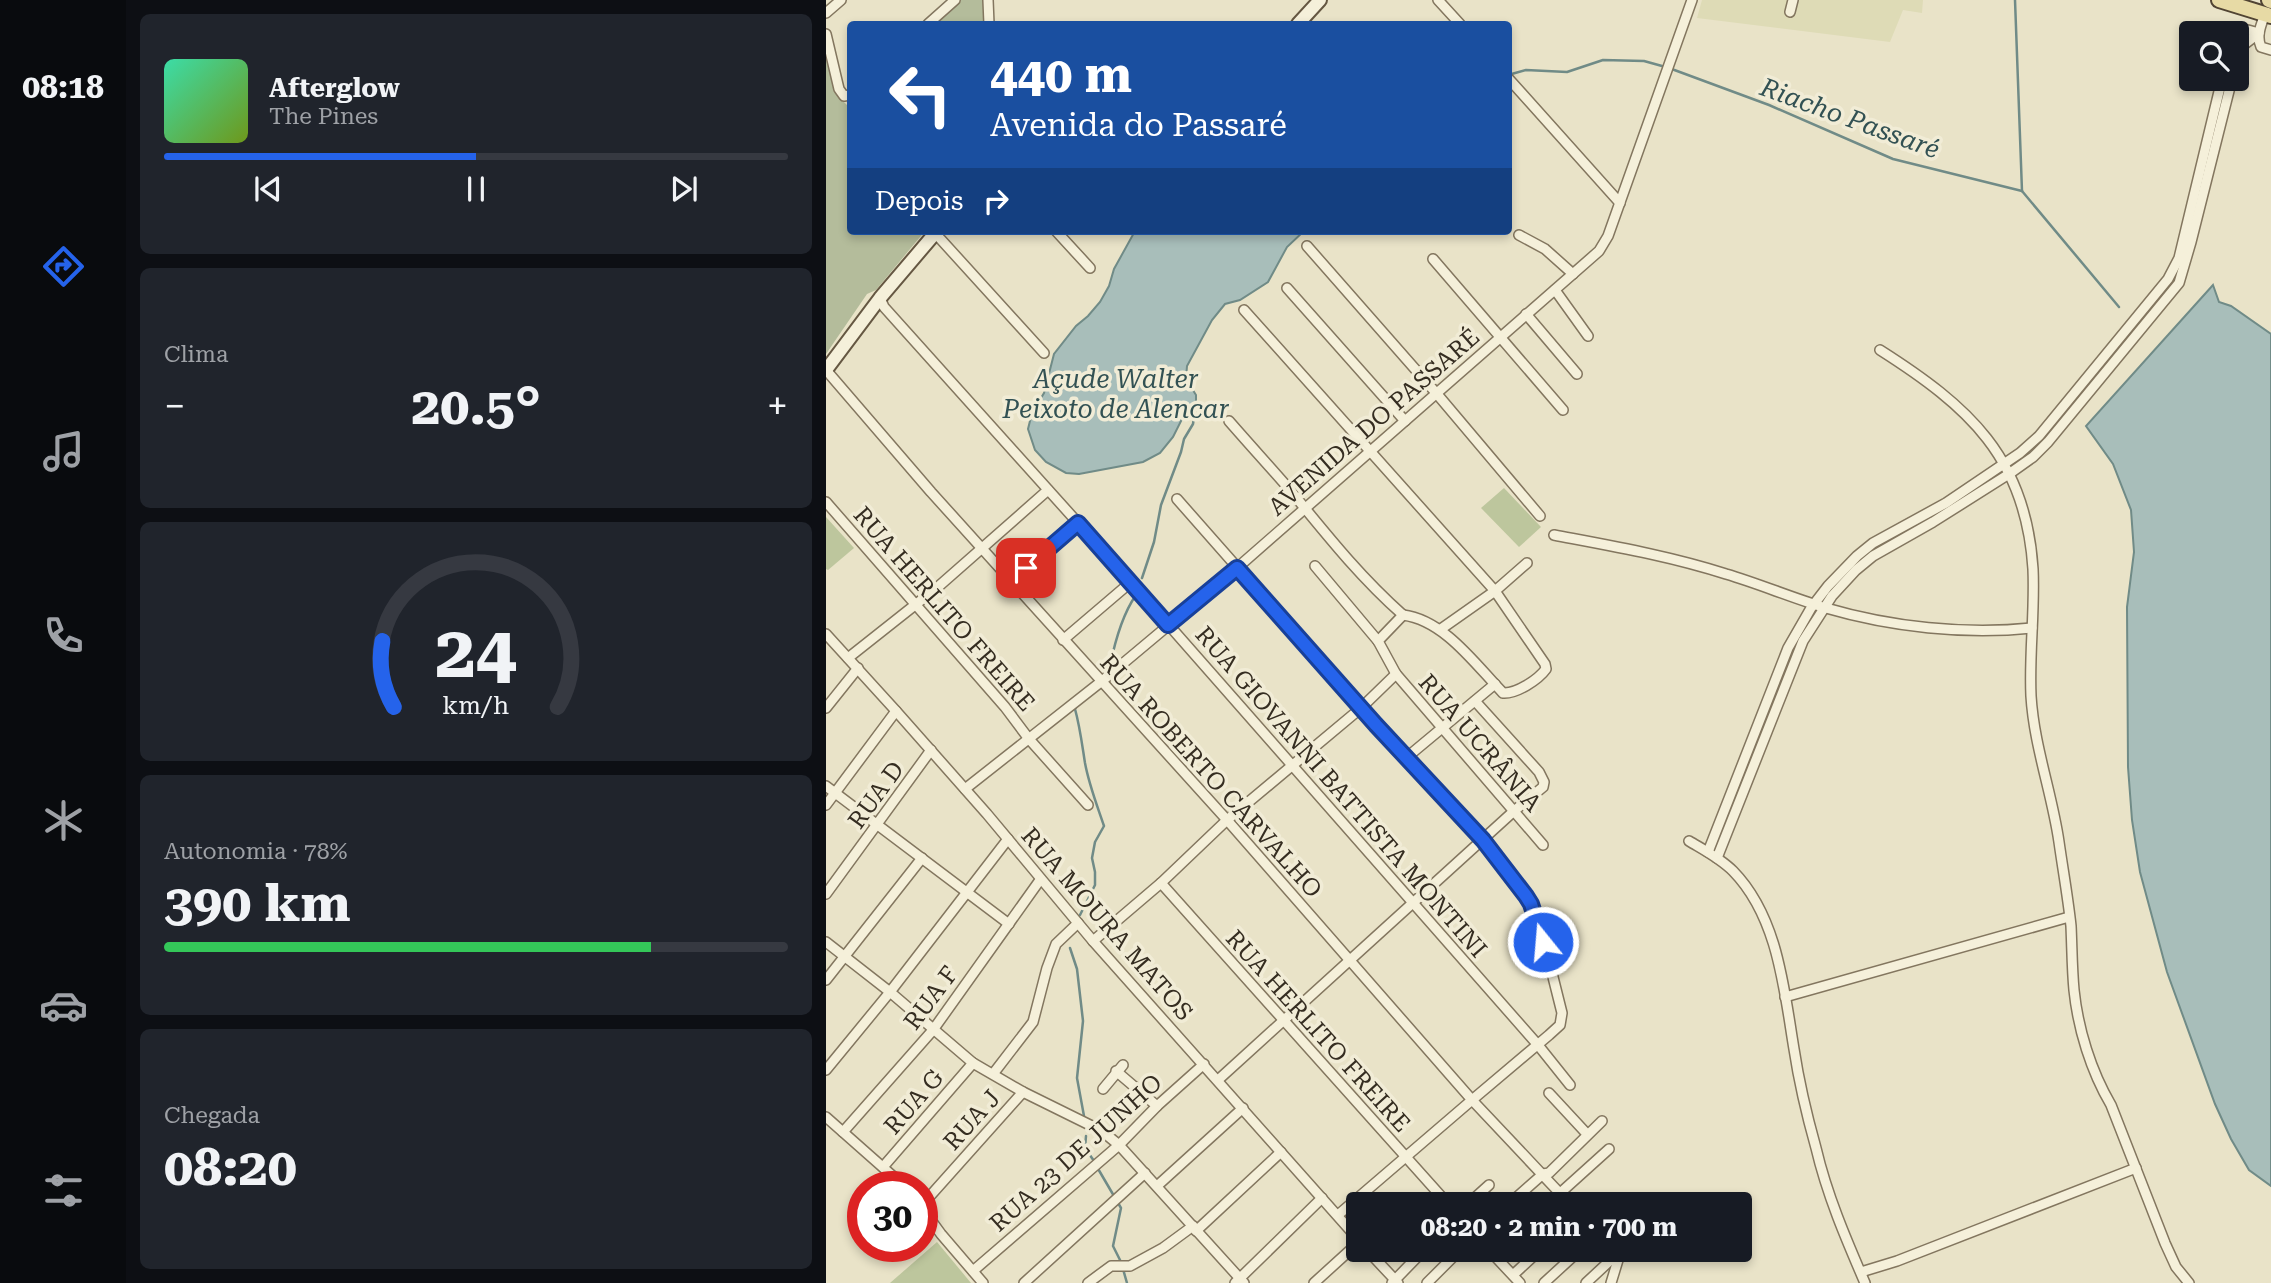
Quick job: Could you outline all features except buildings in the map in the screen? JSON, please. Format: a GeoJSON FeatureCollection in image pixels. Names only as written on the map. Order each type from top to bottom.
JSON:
{"type":"FeatureCollection","features":[{"type":"Feature","properties":{"kind":"main road"},"geometry":{"type":"LineString","coordinates":[[2219,0],[2269,8]]}},
{"type":"Feature","properties":{"kind":"street"},"geometry":{"type":"LineString","coordinates":[[826,13],[841,0]]}},
{"type":"Feature","properties":{"kind":"street"},"geometry":{"type":"LineString","coordinates":[[931,21],[955,0]]}},
{"type":"Feature","properties":{"kind":"street"},"geometry":{"type":"LineString","coordinates":[[988,0],[989,21]]}},
{"type":"Feature","properties":{"kind":"street"},"geometry":{"type":"LineString","coordinates":[[1301,21],[1320,0]]}},
{"type":"Feature","properties":{"kind":"street"},"geometry":{"type":"LineString","coordinates":[[1438,0],[1457,21]]}},
{"type":"Feature","properties":{"kind":"street","name":"AVENIDA DO PASSARÉ"},"geometry":{"type":"LineString","coordinates":[[965,789],[1102,681],[1237,568],[1599,251],[1608,236],[1692,0]]}},
{"type":"Feature","properties":{"kind":"street"},"geometry":{"type":"LineString","coordinates":[[1790,12],[1793,0]]}},
{"type":"Feature","properties":{"kind":"street"},"geometry":{"type":"LineString","coordinates":[[2269,8],[2259,33],[2261,47],[2271,50]]}},
{"type":"Feature","properties":{"kind":"street"},"geometry":{"type":"LineString","coordinates":[[2249,30],[2259,33]]}},
{"type":"Feature","properties":{"kind":"street"},"geometry":{"type":"LineString","coordinates":[[2249,41],[2259,33]]}},
{"type":"Feature","properties":{"kind":"street"},"geometry":{"type":"LineString","coordinates":[[826,34],[840,92],[847,96]]}},
{"type":"Feature","properties":{"kind":"street"},"geometry":{"type":"LineString","coordinates":[[1512,82],[1620,203]]}},
{"type":"Feature","properties":{"kind":"street"},"geometry":{"type":"LineString","coordinates":[[1707,852],[1788,648],[1814,604],[1843,569],[1873,543],[1946,503],[2004,464],[2039,436],[2168,279],[2179,258],[2219,91]]}},
{"type":"Feature","properties":{"kind":"street"},"geometry":{"type":"LineString","coordinates":[[1717,858],[1803,641],[1824,607],[1856,570],[1873,556],[1933,522],[2033,457],[2179,283],[2229,91]]}},
{"type":"Feature","properties":{"kind":"street"},"geometry":{"type":"LineString","coordinates":[[826,370],[934,235]]}},
{"type":"Feature","properties":{"kind":"street"},"geometry":{"type":"LineString","coordinates":[[939,235],[1044,353]]}},
{"type":"Feature","properties":{"kind":"street"},"geometry":{"type":"LineString","coordinates":[[1060,235],[1090,268]]}},
{"type":"Feature","properties":{"kind":"street"},"geometry":{"type":"LineString","coordinates":[[1519,235],[1545,249],[1573,274]]}},
{"type":"Feature","properties":{"kind":"street"},"geometry":{"type":"LineString","coordinates":[[1307,246],[1540,516]]}},
{"type":"Feature","properties":{"kind":"street"},"geometry":{"type":"LineString","coordinates":[[1433,259],[1563,410]]}},
{"type":"Feature","properties":{"kind":"street"},"geometry":{"type":"LineString","coordinates":[[1287,288],[1405,421]]}},
{"type":"Feature","properties":{"kind":"street"},"geometry":{"type":"LineString","coordinates":[[1555,290],[1588,336]]}},
{"type":"Feature","properties":{"kind":"street","name":"RUA GIOVANNI BATTISTA MONTINI"},"geometry":{"type":"LineString","coordinates":[[880,303],[1132,582],[1538,1045],[1570,1085]]}},
{"type":"Feature","properties":{"kind":"street"},"geometry":{"type":"LineString","coordinates":[[1229,421],[1363,578],[1403,615],[1415,617],[1441,629],[1503,693],[1510,693],[1545,671],[1545,664],[1495,591],[1244,310]]}},
{"type":"Feature","properties":{"kind":"street"},"geometry":{"type":"LineString","coordinates":[[1526,314],[1577,374]]}},
{"type":"Feature","properties":{"kind":"street"},"geometry":{"type":"LineString","coordinates":[[1880,350],[1950,399],[1982,430],[2004,464],[2023,511],[2033,569],[2031,696],[2034,726],[2059,839],[2069,917],[2074,991],[2083,1037],[2176,1267],[2189,1283]]}},
{"type":"Feature","properties":{"kind":"street","name":"RUA ROBERTO CARVALHO"},"geometry":{"type":"LineString","coordinates":[[826,370],[931,492],[1227,820],[1472,1100],[1558,1192]]}},
{"type":"Feature","properties":{"kind":"street"},"geometry":{"type":"LineString","coordinates":[[848,658],[1048,490]]}},
{"type":"Feature","properties":{"kind":"street"},"geometry":{"type":"LineString","coordinates":[[1177,499],[1361,708],[1483,840],[1531,904],[1549,961],[1562,1019],[1557,1028],[1338,1215]]}},
{"type":"Feature","properties":{"kind":"street","name":"RUA HERLITO FREIRE"},"geometry":{"type":"LineString","coordinates":[[826,502],[1088,805]]}},
{"type":"Feature","properties":{"kind":"street"},"geometry":{"type":"LineString","coordinates":[[1010,581],[1078,523]]}},
{"type":"Feature","properties":{"kind":"street"},"geometry":{"type":"LineString","coordinates":[[1554,535],[1696,565],[1824,607],[1880,620],[1947,629],[2032,628]]}},
{"type":"Feature","properties":{"kind":"street"},"geometry":{"type":"LineString","coordinates":[[1441,629],[1495,591],[1527,563]]}},
{"type":"Feature","properties":{"kind":"street"},"geometry":{"type":"LineString","coordinates":[[1315,566],[1378,641],[1396,674]]}},
{"type":"Feature","properties":{"kind":"street"},"geometry":{"type":"LineString","coordinates":[[1063,640],[1132,582]]}},
{"type":"Feature","properties":{"kind":"street"},"geometry":{"type":"LineString","coordinates":[[1378,641],[1403,615]]}},
{"type":"Feature","properties":{"kind":"street","name":"RUA MOURA MATOS"},"geometry":{"type":"LineString","coordinates":[[826,634],[931,750],[1093,941],[1346,1225]]}},
{"type":"Feature","properties":{"kind":"street"},"geometry":{"type":"LineString","coordinates":[[826,708],[858,668]]}},
{"type":"Feature","properties":{"kind":"street","name":"RUA UCRÂNIA"},"geometry":{"type":"LineString","coordinates":[[1093,941],[1161,883],[1227,820],[1361,708],[1396,674],[1543,845]]}},
{"type":"Feature","properties":{"kind":"street"},"geometry":{"type":"LineString","coordinates":[[1406,758],[1495,684]]}},
{"type":"Feature","properties":{"kind":"street"},"geometry":{"type":"LineString","coordinates":[[1218,1080],[1514,811],[1542,790],[1544,782],[1539,772],[1475,701]]}},
{"type":"Feature","properties":{"kind":"street"},"geometry":{"type":"LineString","coordinates":[[826,804],[896,711]]}},
{"type":"Feature","properties":{"kind":"street","name":"RUA D"},"geometry":{"type":"LineString","coordinates":[[826,894],[931,750]]}},
{"type":"Feature","properties":{"kind":"street"},"geometry":{"type":"LineString","coordinates":[[826,786],[1009,923]]}},
{"type":"Feature","properties":{"kind":"street"},"geometry":{"type":"LineString","coordinates":[[826,1070],[1008,839]]}},
{"type":"Feature","properties":{"kind":"street"},"geometry":{"type":"LineString","coordinates":[[1689,841],[1733,871],[1760,908],[1776,957],[1799,1079],[1816,1150],[1843,1231],[1866,1283]]}},
{"type":"Feature","properties":{"kind":"street"},"geometry":{"type":"LineString","coordinates":[[826,980],[922,858]]}},
{"type":"Feature","properties":{"kind":"street","name":"RUA F"},"geometry":{"type":"LineString","coordinates":[[843,1132],[933,1030],[1040,880]]}},
{"type":"Feature","properties":{"kind":"street","name":"RUA HERLITO FREIRE"},"geometry":{"type":"LineString","coordinates":[[1161,883],[1437,1192]]}},
{"type":"Feature","properties":{"kind":"street"},"geometry":{"type":"LineString","coordinates":[[1785,997],[2069,917]]}},
{"type":"Feature","properties":{"kind":"street"},"geometry":{"type":"LineString","coordinates":[[993,1074],[1033,1021],[1056,944],[1078,923]]}},
{"type":"Feature","properties":{"kind":"street"},"geometry":{"type":"LineString","coordinates":[[826,942],[973,1063],[1023,1092],[1102,1131],[1119,1145],[1157,1186],[1239,1281],[1322,1198]]}},
{"type":"Feature","properties":{"kind":"street","name":"RUA G"},"geometry":{"type":"LineString","coordinates":[[883,1167],[973,1063]]}},
{"type":"Feature","properties":{"kind":"street","name":"RUA 23 DE JUNHO"},"geometry":{"type":"LineString","coordinates":[[973,1271],[1119,1145],[1204,1064]]}},
{"type":"Feature","properties":{"kind":"street"},"geometry":{"type":"LineString","coordinates":[[1103,1089],[1119,1068],[1157,1106]]}},
{"type":"Feature","properties":{"kind":"street","name":"RUA J"},"geometry":{"type":"LineString","coordinates":[[938,1188],[1023,1092]]}},
{"type":"Feature","properties":{"kind":"street"},"geometry":{"type":"LineString","coordinates":[[1549,1093],[1587,1134]]}},
{"type":"Feature","properties":{"kind":"street"},"geometry":{"type":"LineString","coordinates":[[1157,1186],[1242,1108]]}},
{"type":"Feature","properties":{"kind":"street"},"geometry":{"type":"LineString","coordinates":[[826,1117],[887,1171]]}},
{"type":"Feature","properties":{"kind":"street"},"geometry":{"type":"LineString","coordinates":[[1523,1192],[1543,1174],[1549,1173],[1602,1121]]}},
{"type":"Feature","properties":{"kind":"street"},"geometry":{"type":"LineString","coordinates":[[1562,1192],[1609,1149]]}},
{"type":"Feature","properties":{"kind":"street"},"geometry":{"type":"LineString","coordinates":[[1088,1283],[1111,1266],[1123,1266],[1163,1248],[1195,1228],[1281,1152]]}},
{"type":"Feature","properties":{"kind":"street"},"geometry":{"type":"LineString","coordinates":[[1861,1272],[1897,1261],[2136,1168]]}},
{"type":"Feature","properties":{"kind":"street"},"geometry":{"type":"LineString","coordinates":[[1024,1283],[1145,1173]]}},
{"type":"Feature","properties":{"kind":"street"},"geometry":{"type":"LineString","coordinates":[[1481,1192],[1489,1185]]}},
{"type":"Feature","properties":{"kind":"street"},"geometry":{"type":"LineString","coordinates":[[938,1230],[983,1283]]}},
{"type":"Feature","properties":{"kind":"street"},"geometry":{"type":"LineString","coordinates":[[1314,1283],[1346,1252]]}},
{"type":"Feature","properties":{"kind":"street"},"geometry":{"type":"LineString","coordinates":[[1378,1262],[1395,1282],[1413,1262]]}},
{"type":"Feature","properties":{"kind":"street"},"geometry":{"type":"LineString","coordinates":[[1427,1283],[1448,1262]]}},
{"type":"Feature","properties":{"kind":"street"},"geometry":{"type":"LineString","coordinates":[[1502,1262],[1520,1283]]}},
{"type":"Feature","properties":{"kind":"street"},"geometry":{"type":"LineString","coordinates":[[1513,1275],[1527,1262]]}},
{"type":"Feature","properties":{"kind":"street"},"geometry":{"type":"LineString","coordinates":[[1544,1283],[1567,1262]]}},
{"type":"Feature","properties":{"kind":"street"},"geometry":{"type":"LineString","coordinates":[[1586,1283],[1607,1262]]}},
{"type":"Feature","properties":{"kind":"street"},"geometry":{"type":"LineString","coordinates":[[1611,1283],[1613,1262]]}},
{"type":"Feature","properties":{"kind":"shaded area"},"geometry":{"type":"Polygon","coordinates":[[[1702,0],[1923,0],[1922,13],[1903,10],[1890,42],[1697,18],[1702,0]]]}},
{"type":"Feature","properties":{"kind":"green space"},"geometry":{"type":"Polygon","coordinates":[[[958,0],[985,0],[984,21],[935,21],[958,0]]]}},
{"type":"Feature","properties":{"kind":"green space"},"geometry":{"type":"Polygon","coordinates":[[[826,47],[834,92],[847,105],[847,235],[922,235],[876,290],[867,294],[826,354],[826,47]]]}},
{"type":"Feature","properties":{"kind":"green space"},"geometry":{"type":"Polygon","coordinates":[[[1504,488],[1541,527],[1519,547],[1481,508],[1504,488]]]}},
{"type":"Feature","properties":{"kind":"green space"},"geometry":{"type":"Polygon","coordinates":[[[826,517],[854,548],[828,570],[826,569],[826,517]]]}},
{"type":"Feature","properties":{"kind":"green space"},"geometry":{"type":"Polygon","coordinates":[[[938,1243],[971,1283],[890,1283],[914,1262],[938,1262],[938,1243]]]}},
{"type":"Feature","properties":{"kind":"water","name":"Açude Walter Peixoto de Alencar"},"geometry":{"type":"Polygon","coordinates":[[[1133,235],[1300,235],[1287,247],[1268,282],[1240,300],[1225,304],[1212,320],[1187,366],[1186,379],[1196,395],[1196,404],[1182,419],[1173,437],[1160,453],[1143,462],[1079,474],[1066,473],[1046,462],[1035,450],[1028,429],[1032,413],[1044,393],[1054,354],[1100,302],[1133,235]]]}},
{"type":"Feature","properties":{"kind":"water"},"geometry":{"type":"Polygon","coordinates":[[[2213,285],[2219,302],[2231,306],[2271,334],[2271,1186],[2249,1170],[2215,1104],[2167,972],[2140,872],[2128,767],[2127,607],[2134,552],[2131,510],[2113,464],[2086,426],[2213,285]]]}},
{"type":"Feature","properties":{"kind":"waterway"},"geometry":{"type":"LineString","coordinates":[[2015,0],[2022,191]]}},
{"type":"Feature","properties":{"kind":"waterway","name":"Riacho Passaré"},"geometry":{"type":"LineString","coordinates":[[1512,74],[1526,70],[1567,72],[1603,60],[1644,61],[1662,66]]}},
{"type":"Feature","properties":{"kind":"waterway","name":"Riacho Passaré"},"geometry":{"type":"LineString","coordinates":[[1669,68],[1769,105],[1893,159],[2022,191]]}},
{"type":"Feature","properties":{"kind":"waterway"},"geometry":{"type":"LineString","coordinates":[[2022,191],[2119,307]]}},
{"type":"Feature","properties":{"kind":"waterway","name":"Riacho Passaré"},"geometry":{"type":"LineString","coordinates":[[1142,578],[1154,542],[1161,505],[1184,439],[1193,424],[1194,403]]}},
{"type":"Feature","properties":{"kind":"waterway","name":"Riacho Passaré"},"geometry":{"type":"LineString","coordinates":[[1110,666],[1120,629],[1136,595]]}},
{"type":"Feature","properties":{"kind":"waterway","name":"Riacho Passaré"},"geometry":{"type":"LineString","coordinates":[[1077,705],[1075,709],[1087,771],[1104,826],[1095,842],[1092,858],[1095,885],[1080,915]]}},
{"type":"Feature","properties":{"kind":"waterway","name":"Riacho Passaré"},"geometry":{"type":"LineString","coordinates":[[1070,948],[1077,969],[1083,1021],[1077,1078],[1084,1116]]}},
{"type":"Feature","properties":{"kind":"waterway","name":"Riacho Passaré"},"geometry":{"type":"LineString","coordinates":[[1086,1136],[1085,1148],[1094,1161]]}},
{"type":"Feature","properties":{"kind":"waterway","name":"Riacho Passaré"},"geometry":{"type":"LineString","coordinates":[[1097,1167],[1121,1208],[1113,1246],[1121,1262]]}},
{"type":"Feature","properties":{"kind":"waterway","name":"Riacho Passaré"},"geometry":{"type":"LineString","coordinates":[[1123,1269],[1127,1283]]}},
{"type":"Feature","properties":{"kind":"route"},"geometry":{"type":"LineString","coordinates":[[1026,568],[1078,523],[1168,625],[1237,568],[1376,725],[1483,840],[1531,904],[1543,942]]}}]}
